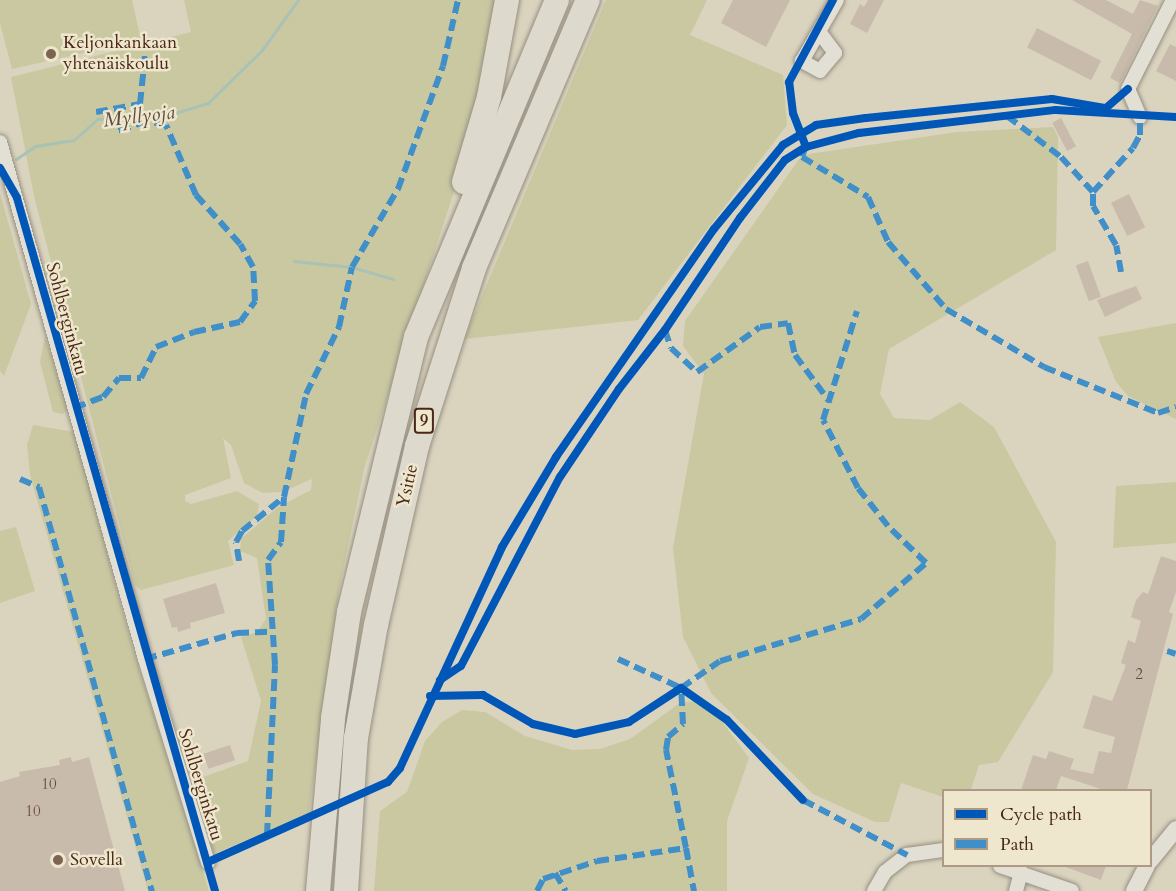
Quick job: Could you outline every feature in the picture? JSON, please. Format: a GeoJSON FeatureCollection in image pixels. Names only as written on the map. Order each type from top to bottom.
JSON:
{"type":"FeatureCollection","features":[{"type":"Feature","properties":{"kind":"highway"},"geometry":{"type":"LineString","coordinates":[[417,337],[489,98],[507,0]]}},
{"type":"Feature","properties":{"kind":"highway","name":"Ysitie"},"geometry":{"type":"LineString","coordinates":[[318,891],[333,718],[349,612],[417,337],[558,0]]}},
{"type":"Feature","properties":{"kind":"highway","name":"Ysitie"},"geometry":{"type":"LineString","coordinates":[[346,891],[356,738],[376,625],[417,446],[478,258],[588,0]]}},
{"type":"Feature","properties":{"kind":"street"},"geometry":{"type":"LineString","coordinates":[[820,33],[837,0]]}},
{"type":"Feature","properties":{"kind":"street"},"geometry":{"type":"LineString","coordinates":[[1140,117],[1128,89],[1173,0]]}},
{"type":"Feature","properties":{"kind":"street","name":"Sohlberginkatu"},"geometry":{"type":"LineString","coordinates":[[0,142],[145,659],[208,862]]}},
{"type":"Feature","properties":{"kind":"street"},"geometry":{"type":"LineString","coordinates":[[1152,859],[1176,829]]}},
{"type":"Feature","properties":{"kind":"street"},"geometry":{"type":"LineString","coordinates":[[874,891],[885,872],[907,855],[942,850]]}},
{"type":"Feature","properties":{"kind":"street"},"geometry":{"type":"LineString","coordinates":[[1004,867],[1072,891]]}},
{"type":"Feature","properties":{"kind":"street"},"geometry":{"type":"LineString","coordinates":[[1134,891],[1146,867]]}},
{"type":"Feature","properties":{"kind":"street"},"geometry":{"type":"LineString","coordinates":[[1016,891],[1021,872]]}},
{"type":"Feature","properties":{"kind":"green space","name":"Keljonkankaan yhtenäiskoulu"},"geometry":{"type":"Polygon","coordinates":[[[0,0],[132,0],[141,40],[12,69],[0,23],[0,0]]]}},
{"type":"Feature","properties":{"kind":"green space"},"geometry":{"type":"Polygon","coordinates":[[[184,0],[498,0],[473,133],[364,469],[339,590],[309,813],[214,854],[189,782],[248,761],[261,701],[241,637],[257,632],[266,619],[257,558],[240,551],[241,539],[278,507],[311,490],[312,479],[282,492],[263,493],[244,483],[231,445],[223,438],[231,478],[185,495],[185,501],[191,504],[237,491],[259,504],[257,516],[228,541],[234,565],[141,590],[135,585],[34,196],[11,77],[191,32],[184,0]]]}},
{"type":"Feature","properties":{"kind":"green space"},"geometry":{"type":"Polygon","coordinates":[[[606,0],[707,0],[690,35],[783,75],[787,125],[638,320],[464,339],[606,0]]]}},
{"type":"Feature","properties":{"kind":"green space"},"geometry":{"type":"Polygon","coordinates":[[[1053,127],[1058,137],[1056,250],[889,349],[880,394],[894,418],[930,420],[960,402],[994,427],[1056,542],[1053,672],[998,762],[979,765],[971,789],[942,789],[942,797],[901,783],[889,822],[875,822],[813,794],[711,693],[683,637],[673,548],[704,374],[683,346],[685,321],[802,155],[957,132],[1053,127]]]}},
{"type":"Feature","properties":{"kind":"green space"},"geometry":{"type":"Polygon","coordinates":[[[0,193],[31,304],[4,376],[0,371],[0,193]]]}},
{"type":"Feature","properties":{"kind":"green space"},"geometry":{"type":"Polygon","coordinates":[[[1176,323],[1176,419],[1128,396],[1116,382],[1098,337],[1176,323]]]}},
{"type":"Feature","properties":{"kind":"green space"},"geometry":{"type":"Polygon","coordinates":[[[45,336],[68,410],[62,414],[53,412],[40,362],[45,336]]]}},
{"type":"Feature","properties":{"kind":"green space"},"geometry":{"type":"Polygon","coordinates":[[[33,425],[75,432],[129,636],[209,891],[148,891],[30,475],[27,445],[33,425]]]}},
{"type":"Feature","properties":{"kind":"green space"},"geometry":{"type":"Polygon","coordinates":[[[1176,482],[1176,543],[1113,548],[1116,486],[1176,482]]]}},
{"type":"Feature","properties":{"kind":"green space"},"geometry":{"type":"Polygon","coordinates":[[[16,527],[35,591],[0,603],[0,531],[16,527]]]}},
{"type":"Feature","properties":{"kind":"green space"},"geometry":{"type":"Polygon","coordinates":[[[695,701],[721,720],[749,758],[727,821],[727,891],[374,891],[380,811],[407,792],[425,741],[442,722],[462,710],[485,712],[525,736],[572,750],[600,749],[630,739],[680,703],[695,701]]]}},
{"type":"Feature","properties":{"kind":"building"},"geometry":{"type":"Polygon","coordinates":[[[733,0],[790,0],[766,47],[721,23],[733,0]]]}},
{"type":"Feature","properties":{"kind":"building"},"geometry":{"type":"Polygon","coordinates":[[[868,0],[884,0],[867,33],[850,24],[860,4],[864,7],[868,0]]]}},
{"type":"Feature","properties":{"kind":"building"},"geometry":{"type":"Polygon","coordinates":[[[1072,0],[1106,0],[1133,14],[1140,0],[1158,6],[1120,83],[1110,78],[1132,34],[1072,0]]]}},
{"type":"Feature","properties":{"kind":"building"},"geometry":{"type":"Polygon","coordinates":[[[1037,28],[1101,61],[1091,80],[1027,48],[1037,28]]]}},
{"type":"Feature","properties":{"kind":"building"},"geometry":{"type":"Polygon","coordinates":[[[1170,44],[1176,47],[1176,81],[1156,71],[1170,44]]]}},
{"type":"Feature","properties":{"kind":"building"},"geometry":{"type":"Polygon","coordinates":[[[1061,118],[1076,146],[1067,151],[1052,123],[1061,118]]]}},
{"type":"Feature","properties":{"kind":"building"},"geometry":{"type":"Polygon","coordinates":[[[1129,194],[1145,227],[1127,236],[1111,203],[1129,194]]]}},
{"type":"Feature","properties":{"kind":"building"},"geometry":{"type":"Polygon","coordinates":[[[1088,261],[1101,297],[1089,301],[1076,265],[1088,261]]]}},
{"type":"Feature","properties":{"kind":"building"},"geometry":{"type":"Polygon","coordinates":[[[1136,286],[1142,299],[1105,317],[1097,300],[1136,286]]]}},
{"type":"Feature","properties":{"kind":"building"},"geometry":{"type":"Polygon","coordinates":[[[1161,556],[1176,561],[1176,592],[1169,612],[1173,614],[1127,789],[1101,789],[1061,776],[1056,789],[1021,789],[1033,755],[1046,759],[1049,751],[1074,759],[1070,769],[1093,774],[1099,751],[1111,753],[1115,737],[1083,728],[1093,695],[1112,701],[1126,665],[1121,663],[1128,640],[1135,643],[1141,621],[1131,617],[1136,600],[1143,592],[1148,594],[1161,556]]]}},
{"type":"Feature","properties":{"kind":"building"},"geometry":{"type":"Polygon","coordinates":[[[216,583],[225,613],[190,623],[191,628],[178,632],[177,627],[172,628],[163,599],[216,583]]]}},
{"type":"Feature","properties":{"kind":"building"},"geometry":{"type":"Polygon","coordinates":[[[230,745],[235,760],[208,769],[203,754],[230,745]]]}},
{"type":"Feature","properties":{"kind":"building","name":"Sovella"},"geometry":{"type":"Polygon","coordinates":[[[71,757],[72,762],[89,757],[125,891],[0,891],[0,782],[20,776],[19,772],[60,765],[59,760],[71,757]]]}},
{"type":"Feature","properties":{"kind":"building"},"geometry":{"type":"Polygon","coordinates":[[[1066,867],[1106,867],[1101,880],[1066,867]]]}},
{"type":"Feature","properties":{"kind":"waterway","name":"Myllyoja"},"geometry":{"type":"LineString","coordinates":[[16,159],[35,146],[74,140],[97,119],[168,115],[208,103],[262,50],[298,0]]}},
{"type":"Feature","properties":{"kind":"waterway"},"geometry":{"type":"LineString","coordinates":[[294,261],[352,267],[393,279]]}},
{"type":"Feature","properties":{"kind":"marked path"},"geometry":{"type":"LineString","coordinates":[[267,835],[275,665],[268,560],[281,542],[284,497],[306,394],[339,327],[352,267],[398,189],[443,66],[458,0]]}},
{"type":"Feature","properties":{"kind":"marked path"},"geometry":{"type":"LineString","coordinates":[[96,112],[140,104],[146,46]]}},
{"type":"Feature","properties":{"kind":"marked path"},"geometry":{"type":"LineString","coordinates":[[1007,116],[1061,157],[1093,192]]}},
{"type":"Feature","properties":{"kind":"marked path"},"geometry":{"type":"LineString","coordinates":[[1121,272],[1116,245],[1093,206],[1093,192],[1133,148],[1140,135],[1140,117]]}},
{"type":"Feature","properties":{"kind":"marked path"},"geometry":{"type":"LineString","coordinates":[[74,408],[103,397],[119,378],[141,378],[156,347],[194,332],[240,322],[255,301],[253,267],[240,244],[196,195],[166,125],[147,121],[115,132]]}},
{"type":"Feature","properties":{"kind":"marked path"},"geometry":{"type":"LineString","coordinates":[[805,148],[802,157],[868,197],[888,242],[946,309],[1044,367],[1158,413],[1176,407]]}},
{"type":"Feature","properties":{"kind":"marked path"},"geometry":{"type":"LineString","coordinates":[[681,688],[720,661],[861,619],[926,563],[888,526],[858,488],[823,420],[857,311]]}},
{"type":"Feature","properties":{"kind":"marked path"},"geometry":{"type":"LineString","coordinates":[[665,330],[671,348],[697,372],[760,327],[788,323],[795,355],[829,401]]}},
{"type":"Feature","properties":{"kind":"marked path"},"geometry":{"type":"LineString","coordinates":[[20,479],[39,487],[152,891]]}},
{"type":"Feature","properties":{"kind":"marked path"},"geometry":{"type":"LineString","coordinates":[[239,561],[236,542],[242,531],[284,497]]}},
{"type":"Feature","properties":{"kind":"marked path"},"geometry":{"type":"LineString","coordinates":[[145,659],[237,633],[270,632]]}},
{"type":"Feature","properties":{"kind":"marked path"},"geometry":{"type":"LineString","coordinates":[[1167,651],[1176,654]]}},
{"type":"Feature","properties":{"kind":"marked path"},"geometry":{"type":"LineString","coordinates":[[618,659],[681,688]]}},
{"type":"Feature","properties":{"kind":"marked path"},"geometry":{"type":"LineString","coordinates":[[537,891],[543,879],[597,861],[686,848],[666,750],[668,737],[683,724],[681,688]]}},
{"type":"Feature","properties":{"kind":"marked path"},"geometry":{"type":"LineString","coordinates":[[803,800],[907,855]]}},
{"type":"Feature","properties":{"kind":"marked path"},"geometry":{"type":"LineString","coordinates":[[686,848],[694,891]]}},
{"type":"Feature","properties":{"kind":"marked path"},"geometry":{"type":"LineString","coordinates":[[555,873],[566,891]]}},
{"type":"Feature","properties":{"kind":"cycle path"},"geometry":{"type":"LineString","coordinates":[[440,680],[461,666],[560,477],[619,389],[665,330],[740,218],[785,160],[806,147],[793,113],[789,82],[833,0]]}},
{"type":"Feature","properties":{"kind":"cycle path"},"geometry":{"type":"LineString","coordinates":[[208,862],[388,782],[400,768],[502,547],[556,457],[714,229],[783,145],[816,125],[866,118],[1052,99],[1106,108],[1128,89]]}},
{"type":"Feature","properties":{"kind":"cycle path"},"geometry":{"type":"LineString","coordinates":[[806,147],[859,133],[1056,110],[1176,117]]}},
{"type":"Feature","properties":{"kind":"cycle path"},"geometry":{"type":"LineString","coordinates":[[0,168],[17,198],[215,891]]}},
{"type":"Feature","properties":{"kind":"cycle path"},"geometry":{"type":"LineString","coordinates":[[430,696],[483,695],[533,724],[575,734],[629,722],[681,688],[727,720],[803,800]]}},
{"type":"Feature","properties":{"kind":"place","name":"Keljonkankaan yhtenäiskoulu"},"geometry":{"type":"Point","coordinates":[51,54]}},
{"type":"Feature","properties":{"kind":"place","name":"Sovella"},"geometry":{"type":"Point","coordinates":[58,860]}}]}
